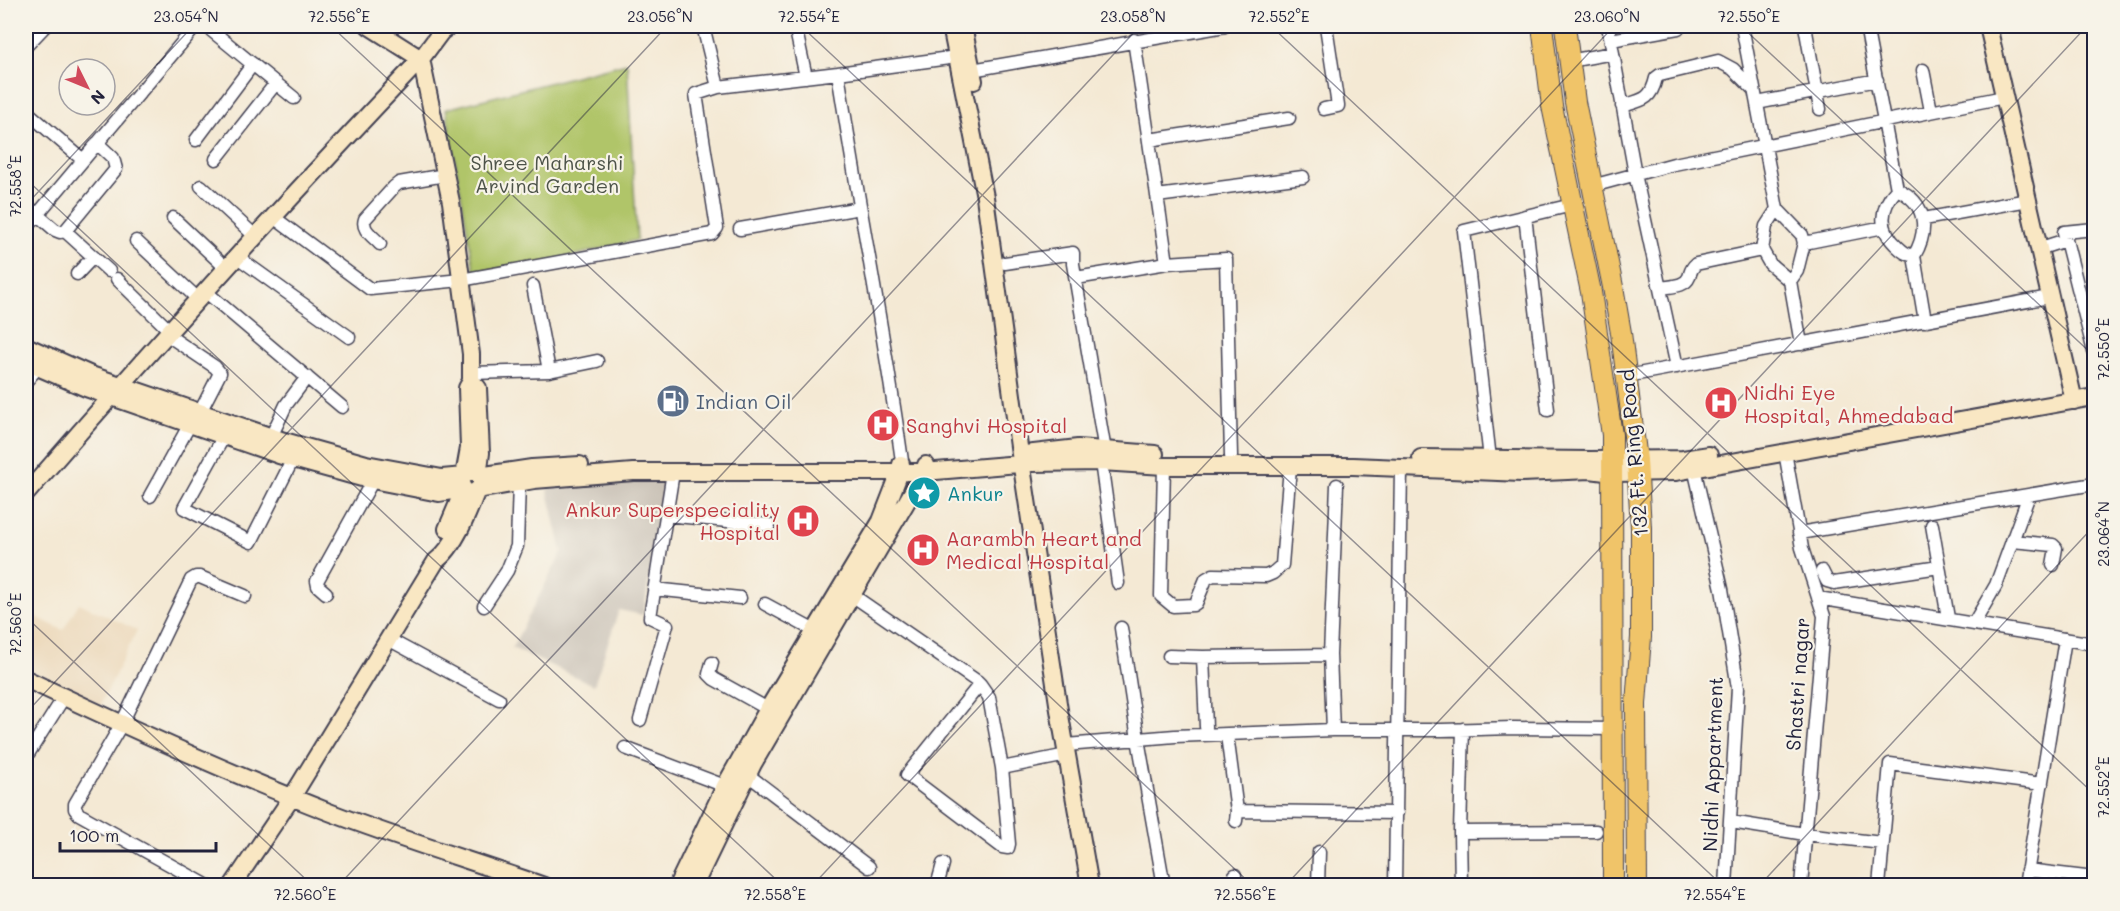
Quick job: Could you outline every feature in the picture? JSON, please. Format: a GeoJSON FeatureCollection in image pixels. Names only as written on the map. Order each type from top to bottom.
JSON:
{"type":"FeatureCollection","features":[{"type":"Feature","properties":{"kind":"main road","name":"132 Ft. Ring Road"},"geometry":{"type":"LineString","coordinates":[[1542,26],[1552,106],[1599,337],[1612,435],[1613,885]]}},
{"type":"Feature","properties":{"kind":"main road","name":"132 Ft. Ring Road"},"geometry":{"type":"LineString","coordinates":[[1565,26],[1575,102],[1613,287],[1638,466],[1641,528],[1641,637],[1636,704],[1636,885]]}},
{"type":"Feature","properties":{"kind":"street"},"geometry":{"type":"LineString","coordinates":[[26,46],[45,26]]}},
{"type":"Feature","properties":{"kind":"street"},"geometry":{"type":"LineString","coordinates":[[26,228],[196,26]]}},
{"type":"Feature","properties":{"kind":"street"},"geometry":{"type":"LineString","coordinates":[[206,26],[294,98]]}},
{"type":"Feature","properties":{"kind":"street"},"geometry":{"type":"LineString","coordinates":[[232,885],[292,797],[401,615],[436,561],[444,555],[469,510],[471,483],[467,388],[471,377],[471,354],[451,202],[421,59],[369,26]]}},
{"type":"Feature","properties":{"kind":"street"},"geometry":{"type":"LineString","coordinates":[[26,494],[115,390],[272,216],[421,59],[441,32],[449,26]]}},
{"type":"Feature","properties":{"kind":"street"},"geometry":{"type":"LineString","coordinates":[[703,26],[718,87]]}},
{"type":"Feature","properties":{"kind":"street"},"geometry":{"type":"LineString","coordinates":[[795,26],[806,77]]}},
{"type":"Feature","properties":{"kind":"street"},"geometry":{"type":"LineString","coordinates":[[951,26],[965,64],[996,196],[1026,459]]}},
{"type":"Feature","properties":{"kind":"street"},"geometry":{"type":"LineString","coordinates":[[963,26],[965,64],[1090,885]]}},
{"type":"Feature","properties":{"kind":"street"},"geometry":{"type":"LineString","coordinates":[[272,216],[370,289],[461,280],[712,234],[717,228],[696,94],[718,87],[838,73],[965,64],[1224,26]]}},
{"type":"Feature","properties":{"kind":"street"},"geometry":{"type":"LineString","coordinates":[[1323,108],[1338,105],[1326,26]]}},
{"type":"Feature","properties":{"kind":"street"},"geometry":{"type":"LineString","coordinates":[[1608,26],[1635,174],[1677,367]]}},
{"type":"Feature","properties":{"kind":"street"},"geometry":{"type":"LineString","coordinates":[[1569,62],[1612,46],[1678,28],[1678,26]]}},
{"type":"Feature","properties":{"kind":"street"},"geometry":{"type":"LineString","coordinates":[[1742,26],[1777,209],[1802,235],[1804,243],[1797,271],[1790,281]]}},
{"type":"Feature","properties":{"kind":"street"},"geometry":{"type":"LineString","coordinates":[[1805,26],[1820,109]]}},
{"type":"Feature","properties":{"kind":"street"},"geometry":{"type":"LineString","coordinates":[[1866,26],[1897,189]]}},
{"type":"Feature","properties":{"kind":"street"},"geometry":{"type":"LineString","coordinates":[[1988,26],[2072,396]]}},
{"type":"Feature","properties":{"kind":"street"},"geometry":{"type":"LineString","coordinates":[[1134,40],[1167,263]]}},
{"type":"Feature","properties":{"kind":"street"},"geometry":{"type":"LineString","coordinates":[[1622,106],[1649,96],[1653,92],[1656,78],[1660,75],[1719,60],[1734,69],[1754,90]]}},
{"type":"Feature","properties":{"kind":"street"},"geometry":{"type":"LineString","coordinates":[[195,140],[254,64]]}},
{"type":"Feature","properties":{"kind":"street"},"geometry":{"type":"LineString","coordinates":[[1923,70],[1931,111]]}},
{"type":"Feature","properties":{"kind":"street"},"geometry":{"type":"LineString","coordinates":[[677,885],[725,786],[768,709],[881,521],[901,467],[887,355],[838,73]]}},
{"type":"Feature","properties":{"kind":"street"},"geometry":{"type":"LineString","coordinates":[[1757,103],[1877,80]]}},
{"type":"Feature","properties":{"kind":"street"},"geometry":{"type":"LineString","coordinates":[[216,159],[276,83]]}},
{"type":"Feature","properties":{"kind":"street"},"geometry":{"type":"LineString","coordinates":[[1592,186],[1674,164],[2004,97]]}},
{"type":"Feature","properties":{"kind":"street"},"geometry":{"type":"LineString","coordinates":[[26,111],[83,160]]}},
{"type":"Feature","properties":{"kind":"street"},"geometry":{"type":"LineString","coordinates":[[1149,140],[1289,118]]}},
{"type":"Feature","properties":{"kind":"street"},"geometry":{"type":"LineString","coordinates":[[26,206],[55,230],[65,231],[116,169],[113,158],[97,143]]}},
{"type":"Feature","properties":{"kind":"street"},"geometry":{"type":"LineString","coordinates":[[380,244],[364,228],[363,224],[387,195],[399,183],[445,175]]}},
{"type":"Feature","properties":{"kind":"street"},"geometry":{"type":"LineString","coordinates":[[1157,196],[1303,177]]}},
{"type":"Feature","properties":{"kind":"street"},"geometry":{"type":"LineString","coordinates":[[201,186],[255,236]]}},
{"type":"Feature","properties":{"kind":"street"},"geometry":{"type":"LineString","coordinates":[[1897,189],[1906,194],[1918,207],[1924,219],[1923,241],[1914,256],[1925,321]]}},
{"type":"Feature","properties":{"kind":"street"},"geometry":{"type":"LineString","coordinates":[[1897,189],[1890,196],[1882,217],[1884,227],[1888,238],[1906,254],[1914,256]]}},
{"type":"Feature","properties":{"kind":"street"},"geometry":{"type":"LineString","coordinates":[[1924,219],[2028,200]]}},
{"type":"Feature","properties":{"kind":"street"},"geometry":{"type":"LineString","coordinates":[[1490,459],[1464,231],[1572,205]]}},
{"type":"Feature","properties":{"kind":"street"},"geometry":{"type":"LineString","coordinates":[[740,229],[860,208]]}},
{"type":"Feature","properties":{"kind":"street"},"geometry":{"type":"LineString","coordinates":[[1777,209],[1766,226],[1762,250],[1770,264],[1790,281],[1801,344]]}},
{"type":"Feature","properties":{"kind":"street"},"geometry":{"type":"LineString","coordinates":[[1525,216],[1548,411]]}},
{"type":"Feature","properties":{"kind":"street"},"geometry":{"type":"LineString","coordinates":[[173,218],[231,262],[349,337]]}},
{"type":"Feature","properties":{"kind":"street"},"geometry":{"type":"LineString","coordinates":[[1804,243],[1884,227]]}},
{"type":"Feature","properties":{"kind":"street"},"geometry":{"type":"LineString","coordinates":[[2094,229],[2064,232],[2094,352]]}},
{"type":"Feature","properties":{"kind":"street"},"geometry":{"type":"LineString","coordinates":[[65,231],[113,275],[168,332],[216,367],[220,373],[150,496]]}},
{"type":"Feature","properties":{"kind":"street"},"geometry":{"type":"LineString","coordinates":[[2038,249],[2066,240]]}},
{"type":"Feature","properties":{"kind":"street"},"geometry":{"type":"LineString","coordinates":[[136,242],[342,407]]}},
{"type":"Feature","properties":{"kind":"street"},"geometry":{"type":"LineString","coordinates":[[1661,288],[1683,284],[1689,279],[1693,266],[1696,264],[1762,250]]}},
{"type":"Feature","properties":{"kind":"street"},"geometry":{"type":"LineString","coordinates":[[1005,262],[1073,253],[1103,456],[1118,583]]}},
{"type":"Feature","properties":{"kind":"street"},"geometry":{"type":"LineString","coordinates":[[77,274],[93,257]]}},
{"type":"Feature","properties":{"kind":"street"},"geometry":{"type":"LineString","coordinates":[[1076,278],[1167,263],[1226,259],[1231,456]]}},
{"type":"Feature","properties":{"kind":"street"},"geometry":{"type":"LineString","coordinates":[[533,286],[549,371]]}},
{"type":"Feature","properties":{"kind":"street"},"geometry":{"type":"LineString","coordinates":[[1627,376],[2049,297]]}},
{"type":"Feature","properties":{"kind":"street"},"geometry":{"type":"LineString","coordinates":[[26,346],[91,375],[115,390],[195,418],[366,464],[471,483],[519,482],[633,472],[901,467]]}},
{"type":"Feature","properties":{"kind":"street"},"geometry":{"type":"LineString","coordinates":[[471,377],[549,371],[597,361]]}},
{"type":"Feature","properties":{"kind":"street"},"geometry":{"type":"LineString","coordinates":[[26,381],[32,365],[86,388],[115,390]]}},
{"type":"Feature","properties":{"kind":"street"},"geometry":{"type":"LineString","coordinates":[[272,437],[285,405],[307,377]]}},
{"type":"Feature","properties":{"kind":"street"},"geometry":{"type":"LineString","coordinates":[[1638,466],[1676,472],[2072,396],[2094,388]]}},
{"type":"Feature","properties":{"kind":"street"},"geometry":{"type":"LineString","coordinates":[[195,418],[224,435],[294,459],[373,480],[439,493],[532,468],[633,462],[925,467],[958,461],[1103,456],[1231,456],[1490,459],[1638,466],[2072,396],[2094,397]]}},
{"type":"Feature","properties":{"kind":"street"},"geometry":{"type":"LineString","coordinates":[[224,435],[184,508],[252,542],[294,459]]}},
{"type":"Feature","properties":{"kind":"street","name":"Shastri nagar"},"geometry":{"type":"LineString","coordinates":[[1785,452],[1802,548],[1824,616],[1801,885]]}},
{"type":"Feature","properties":{"kind":"street"},"geometry":{"type":"LineString","coordinates":[[1103,456],[1164,466],[1401,468],[1522,473],[1590,470],[1613,466]]}},
{"type":"Feature","properties":{"kind":"street"},"geometry":{"type":"LineString","coordinates":[[1164,466],[1161,596],[1173,606],[1196,603],[1206,579],[1213,575],[1266,576],[1282,565],[1290,468]]}},
{"type":"Feature","properties":{"kind":"street"},"geometry":{"type":"LineString","coordinates":[[694,885],[748,775],[785,708],[925,467]]}},
{"type":"Feature","properties":{"kind":"street"},"geometry":{"type":"LineString","coordinates":[[1395,885],[1401,468]]}},
{"type":"Feature","properties":{"kind":"street","name":"Nidhi Appartment"},"geometry":{"type":"LineString","coordinates":[[1694,468],[1722,589],[1738,688],[1726,885]]}},
{"type":"Feature","properties":{"kind":"street"},"geometry":{"type":"LineString","coordinates":[[640,720],[667,625],[650,617],[673,472]]}},
{"type":"Feature","properties":{"kind":"street"},"geometry":{"type":"LineString","coordinates":[[326,592],[318,586],[317,581],[373,480]]}},
{"type":"Feature","properties":{"kind":"street"},"geometry":{"type":"LineString","coordinates":[[484,606],[507,571],[518,546],[519,482]]}},
{"type":"Feature","properties":{"kind":"street"},"geometry":{"type":"LineString","coordinates":[[1799,533],[2094,484]]}},
{"type":"Feature","properties":{"kind":"street"},"geometry":{"type":"LineString","coordinates":[[1333,730],[1330,655],[1337,485]]}},
{"type":"Feature","properties":{"kind":"street"},"geometry":{"type":"LineString","coordinates":[[1974,623],[1996,585],[2029,495]]}},
{"type":"Feature","properties":{"kind":"street"},"geometry":{"type":"LineString","coordinates":[[666,515],[769,525]]}},
{"type":"Feature","properties":{"kind":"street"},"geometry":{"type":"LineString","coordinates":[[1932,525],[1948,618]]}},
{"type":"Feature","properties":{"kind":"street"},"geometry":{"type":"LineString","coordinates":[[2012,541],[2053,545],[2056,548],[2053,565]]}},
{"type":"Feature","properties":{"kind":"street"},"geometry":{"type":"LineString","coordinates":[[1822,571],[1827,581],[1834,583],[1939,567]]}},
{"type":"Feature","properties":{"kind":"street"},"geometry":{"type":"LineString","coordinates":[[208,885],[79,814],[75,809],[75,804],[121,724],[191,580],[200,577],[245,596]]}},
{"type":"Feature","properties":{"kind":"street"},"geometry":{"type":"LineString","coordinates":[[654,589],[740,598]]}},
{"type":"Feature","properties":{"kind":"street"},"geometry":{"type":"LineString","coordinates":[[852,595],[980,684],[989,697],[1002,768],[1008,848],[1002,847],[907,776],[980,684]]}},
{"type":"Feature","properties":{"kind":"street"},"geometry":{"type":"LineString","coordinates":[[1818,598],[2094,644]]}},
{"type":"Feature","properties":{"kind":"street"},"geometry":{"type":"LineString","coordinates":[[765,604],[815,631]]}},
{"type":"Feature","properties":{"kind":"street"},"geometry":{"type":"LineString","coordinates":[[1121,628],[1164,885]]}},
{"type":"Feature","properties":{"kind":"street"},"geometry":{"type":"LineString","coordinates":[[388,639],[499,699]]}},
{"type":"Feature","properties":{"kind":"street"},"geometry":{"type":"LineString","coordinates":[[2025,885],[2066,639]]}},
{"type":"Feature","properties":{"kind":"street"},"geometry":{"type":"LineString","coordinates":[[1169,656],[1330,655]]}},
{"type":"Feature","properties":{"kind":"street"},"geometry":{"type":"LineString","coordinates":[[1203,657],[1206,727]]}},
{"type":"Feature","properties":{"kind":"street"},"geometry":{"type":"LineString","coordinates":[[712,663],[709,674],[714,679],[768,709]]}},
{"type":"Feature","properties":{"kind":"street"},"geometry":{"type":"LineString","coordinates":[[26,679],[121,724],[331,813],[544,885]]}},
{"type":"Feature","properties":{"kind":"street"},"geometry":{"type":"LineString","coordinates":[[26,757],[63,697]]}},
{"type":"Feature","properties":{"kind":"street"},"geometry":{"type":"LineString","coordinates":[[1461,885],[1463,729]]}},
{"type":"Feature","properties":{"kind":"street"},"geometry":{"type":"LineString","coordinates":[[1002,768],[1070,748],[1138,739],[1333,730],[1614,729]]}},
{"type":"Feature","properties":{"kind":"street"},"geometry":{"type":"LineString","coordinates":[[1227,735],[1237,816],[1396,813]]}},
{"type":"Feature","properties":{"kind":"street"},"geometry":{"type":"LineString","coordinates":[[625,748],[725,786]]}},
{"type":"Feature","properties":{"kind":"street"},"geometry":{"type":"LineString","coordinates":[[1070,748],[1100,885]]}},
{"type":"Feature","properties":{"kind":"street"},"geometry":{"type":"LineString","coordinates":[[1879,885],[1890,764],[2042,784]]}},
{"type":"Feature","properties":{"kind":"street"},"geometry":{"type":"LineString","coordinates":[[748,775],[869,867]]}},
{"type":"Feature","properties":{"kind":"street"},"geometry":{"type":"LineString","coordinates":[[1731,822],[1882,843]]}},
{"type":"Feature","properties":{"kind":"street"},"geometry":{"type":"LineString","coordinates":[[1460,832],[1596,831]]}},
{"type":"Feature","properties":{"kind":"street"},"geometry":{"type":"LineString","coordinates":[[1318,885],[1319,852]]}},
{"type":"Feature","properties":{"kind":"street"},"geometry":{"type":"LineString","coordinates":[[937,885],[943,864]]}},
{"type":"Feature","properties":{"kind":"street"},"geometry":{"type":"LineString","coordinates":[[2027,870],[2094,878]]}},
{"type":"Feature","properties":{"kind":"shaded area"},"geometry":{"type":"Polygon","coordinates":[[[666,476],[643,615],[619,610],[594,685],[512,648],[562,552],[546,483],[666,476]]]}},
{"type":"Feature","properties":{"kind":"shaded area"},"geometry":{"type":"Polygon","coordinates":[[[79,603],[137,630],[100,706],[26,669],[26,612],[63,630],[79,603]]]}},
{"type":"Feature","properties":{"kind":"green space","name":"Shree Maharshi Arvind Garden"},"geometry":{"type":"Polygon","coordinates":[[[627,63],[637,240],[476,280],[446,109],[627,63]]]}},
{"type":"Feature","properties":{"kind":"place","name":"Indian Oil"},"geometry":{"type":"Point","coordinates":[673,401]}},
{"type":"Feature","properties":{"kind":"place","name":"Nidhi Eye Hospital, Ahmedabad"},"geometry":{"type":"Point","coordinates":[1721,403]}},
{"type":"Feature","properties":{"kind":"place","name":"Sanghvi Hospital"},"geometry":{"type":"Point","coordinates":[883,425]}},
{"type":"Feature","properties":{"kind":"place","name":"Ankur"},"geometry":{"type":"Point","coordinates":[924,493]}},
{"type":"Feature","properties":{"kind":"place","name":"Ankur Superspeciality Hospital"},"geometry":{"type":"Point","coordinates":[803,521]}},
{"type":"Feature","properties":{"kind":"place","name":"Aarambh Heart and Medical Hospital"},"geometry":{"type":"Point","coordinates":[923,550]}}]}
